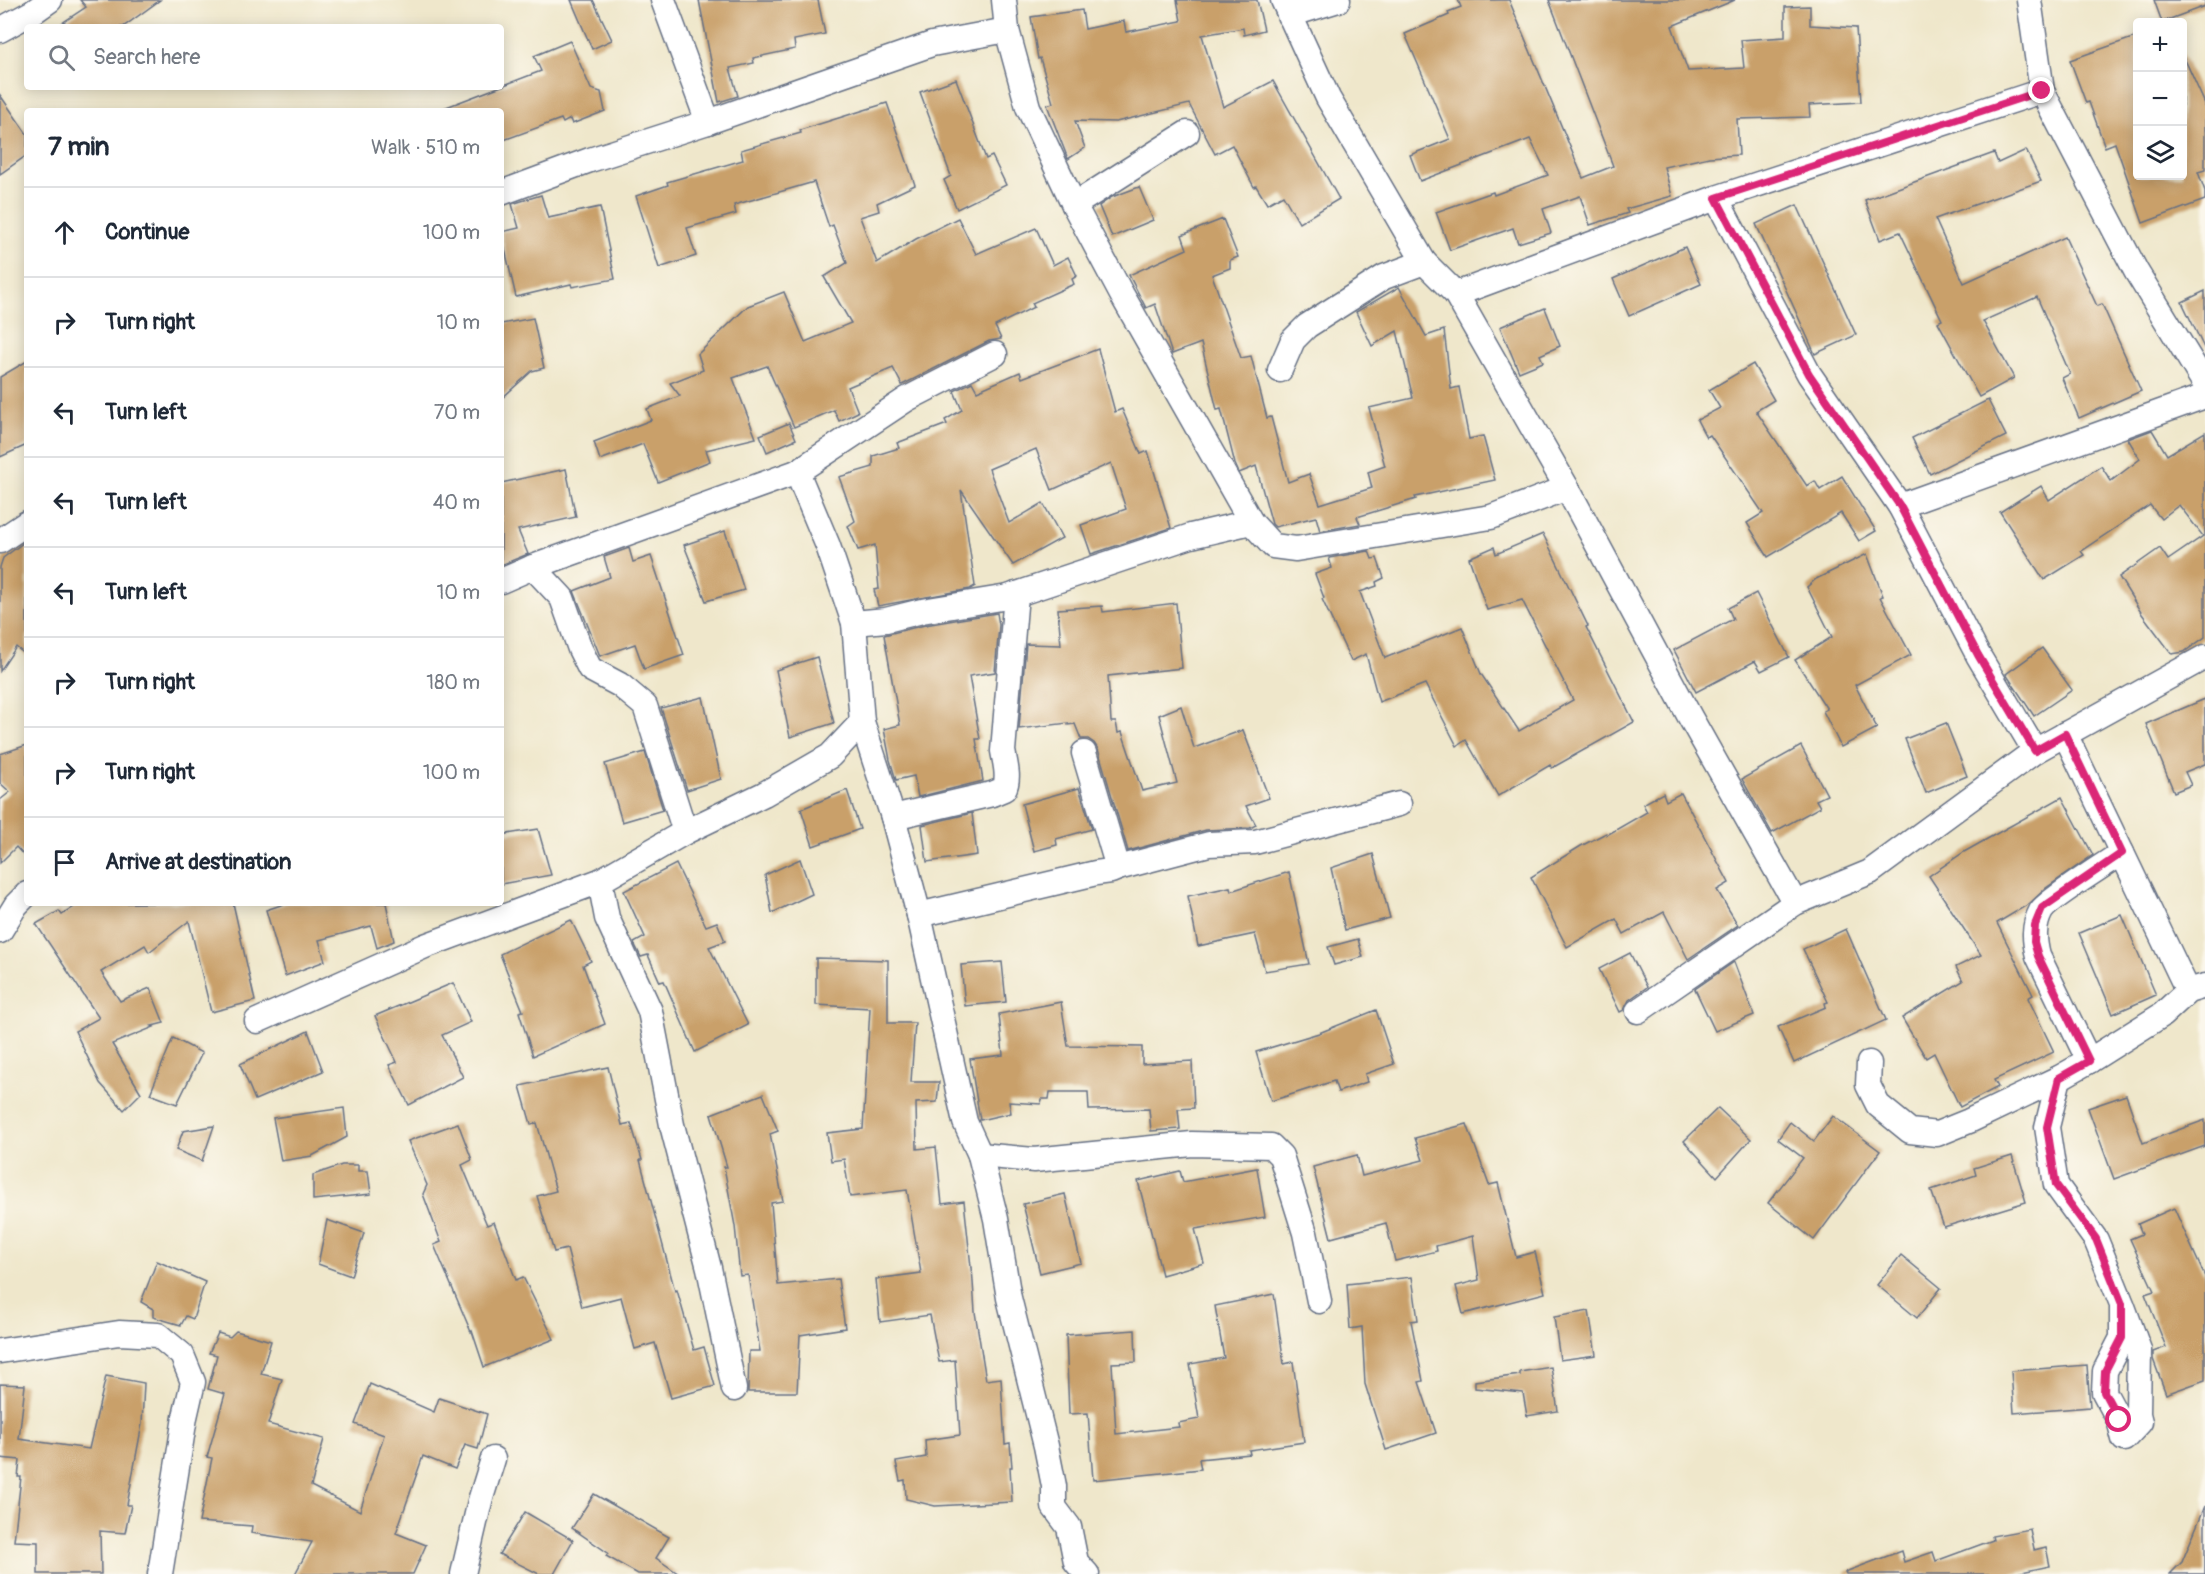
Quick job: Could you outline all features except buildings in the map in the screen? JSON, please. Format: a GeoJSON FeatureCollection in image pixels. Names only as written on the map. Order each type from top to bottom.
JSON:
{"type":"FeatureCollection","features":[{"type":"Feature","properties":{"kind":"street"},"geometry":{"type":"LineString","coordinates":[[0,30],[50,0]]}},
{"type":"Feature","properties":{"kind":"street"},"geometry":{"type":"LineString","coordinates":[[663,0],[708,122]]}},
{"type":"Feature","properties":{"kind":"street"},"geometry":{"type":"LineString","coordinates":[[1004,0],[1007,30],[1028,107],[1074,205],[1122,295],[1251,522],[1273,546],[1296,549],[1491,517],[1567,488]]}},
{"type":"Feature","properties":{"kind":"street"},"geometry":{"type":"LineString","coordinates":[[1338,0],[1286,8],[1328,98],[1424,262],[1456,294],[1567,488],[1684,707],[1795,903]]}},
{"type":"Feature","properties":{"kind":"street"},"geometry":{"type":"LineString","coordinates":[[2029,0],[2042,91],[2136,270],[2205,384]]}},
{"type":"Feature","properties":{"kind":"street"},"geometry":{"type":"LineString","coordinates":[[504,192],[590,160],[708,122],[932,44],[1007,30]]}},
{"type":"Feature","properties":{"kind":"street"},"geometry":{"type":"LineString","coordinates":[[1456,294],[1716,198],[2042,91]]}},
{"type":"Feature","properties":{"kind":"street"},"geometry":{"type":"LineString","coordinates":[[1074,205],[1186,133]]}},
{"type":"Feature","properties":{"kind":"street"},"geometry":{"type":"LineString","coordinates":[[1716,198],[1809,374],[1900,506],[1978,655],[2035,751]]}},
{"type":"Feature","properties":{"kind":"street"},"geometry":{"type":"LineString","coordinates":[[1280,370],[1293,340],[1307,326],[1384,277],[1424,262]]}},
{"type":"Feature","properties":{"kind":"street"},"geometry":{"type":"LineString","coordinates":[[504,580],[533,567],[797,472],[907,399],[995,354]]}},
{"type":"Feature","properties":{"kind":"street"},"geometry":{"type":"LineString","coordinates":[[1900,506],[2205,396]]}},
{"type":"Feature","properties":{"kind":"street"},"geometry":{"type":"LineString","coordinates":[[797,472],[828,546],[854,623],[862,722],[893,817],[919,915],[964,1122],[980,1155],[996,1219],[1009,1298],[1046,1446],[1054,1486],[1054,1507],[1069,1527],[1076,1562],[1087,1574]]}},
{"type":"Feature","properties":{"kind":"street"},"geometry":{"type":"LineString","coordinates":[[854,623],[886,620],[1016,594],[1191,536],[1251,522]]}},
{"type":"Feature","properties":{"kind":"street"},"geometry":{"type":"LineString","coordinates":[[0,541],[24,525]]}},
{"type":"Feature","properties":{"kind":"street"},"geometry":{"type":"LineString","coordinates":[[533,567],[562,598],[580,649],[590,669],[620,685],[645,706],[685,832]]}},
{"type":"Feature","properties":{"kind":"street"},"geometry":{"type":"LineString","coordinates":[[893,817],[1004,789],[1007,770],[1003,751],[1016,594]]}},
{"type":"Feature","properties":{"kind":"street"},"geometry":{"type":"LineString","coordinates":[[1638,1011],[1795,903],[1870,872],[2035,751],[2205,657]]}},
{"type":"Feature","properties":{"kind":"street"},"geometry":{"type":"LineString","coordinates":[[257,1021],[425,946],[600,881],[685,832],[764,794],[830,756],[862,722]]}},
{"type":"Feature","properties":{"kind":"street"},"geometry":{"type":"LineString","coordinates":[[1869,1063],[1868,1085],[1878,1105],[1910,1131],[1937,1134],[2059,1078],[2162,1014],[2197,988],[2122,853],[2065,734]]}},
{"type":"Feature","properties":{"kind":"street"},"geometry":{"type":"LineString","coordinates":[[1084,753],[1118,868]]}},
{"type":"Feature","properties":{"kind":"street"},"geometry":{"type":"LineString","coordinates":[[919,915],[1111,871],[1209,844],[1255,842],[1399,804]]}},
{"type":"Feature","properties":{"kind":"street"},"geometry":{"type":"LineString","coordinates":[[2089,1061],[2038,956],[2034,942],[2035,925],[2042,908],[2122,853]]}},
{"type":"Feature","properties":{"kind":"street"},"geometry":{"type":"LineString","coordinates":[[600,881],[607,918],[650,1011],[672,1125],[709,1268],[734,1389]]}},
{"type":"Feature","properties":{"kind":"street"},"geometry":{"type":"LineString","coordinates":[[0,930],[24,897]]}},
{"type":"Feature","properties":{"kind":"street"},"geometry":{"type":"LineString","coordinates":[[2059,1078],[2047,1127],[2056,1185],[2096,1239],[2122,1304]]}},
{"type":"Feature","properties":{"kind":"street"},"geometry":{"type":"LineString","coordinates":[[980,1155],[1034,1160],[1192,1144],[1271,1146],[1281,1156],[1305,1233],[1319,1301]]}},
{"type":"Feature","properties":{"kind":"street"},"geometry":{"type":"LineString","coordinates":[[0,1351],[119,1333],[158,1335],[182,1355],[193,1382],[185,1417],[160,1574]]}},
{"type":"Feature","properties":{"kind":"street"},"geometry":{"type":"LineString","coordinates":[[463,1574],[480,1501],[493,1459]]}},
{"type":"Feature","properties":{"kind":"route"},"geometry":{"type":"LineString","coordinates":[[2042,91],[1716,198],[1809,374],[1900,506],[1978,655],[2035,751],[2065,734],[2122,853],[2042,908],[2035,925],[2034,942],[2054,991],[2089,1061],[2059,1078],[2047,1127],[2056,1185],[2096,1239],[2122,1304],[2122,1338],[2105,1371],[2104,1392],[2119,1420]]}}]}
